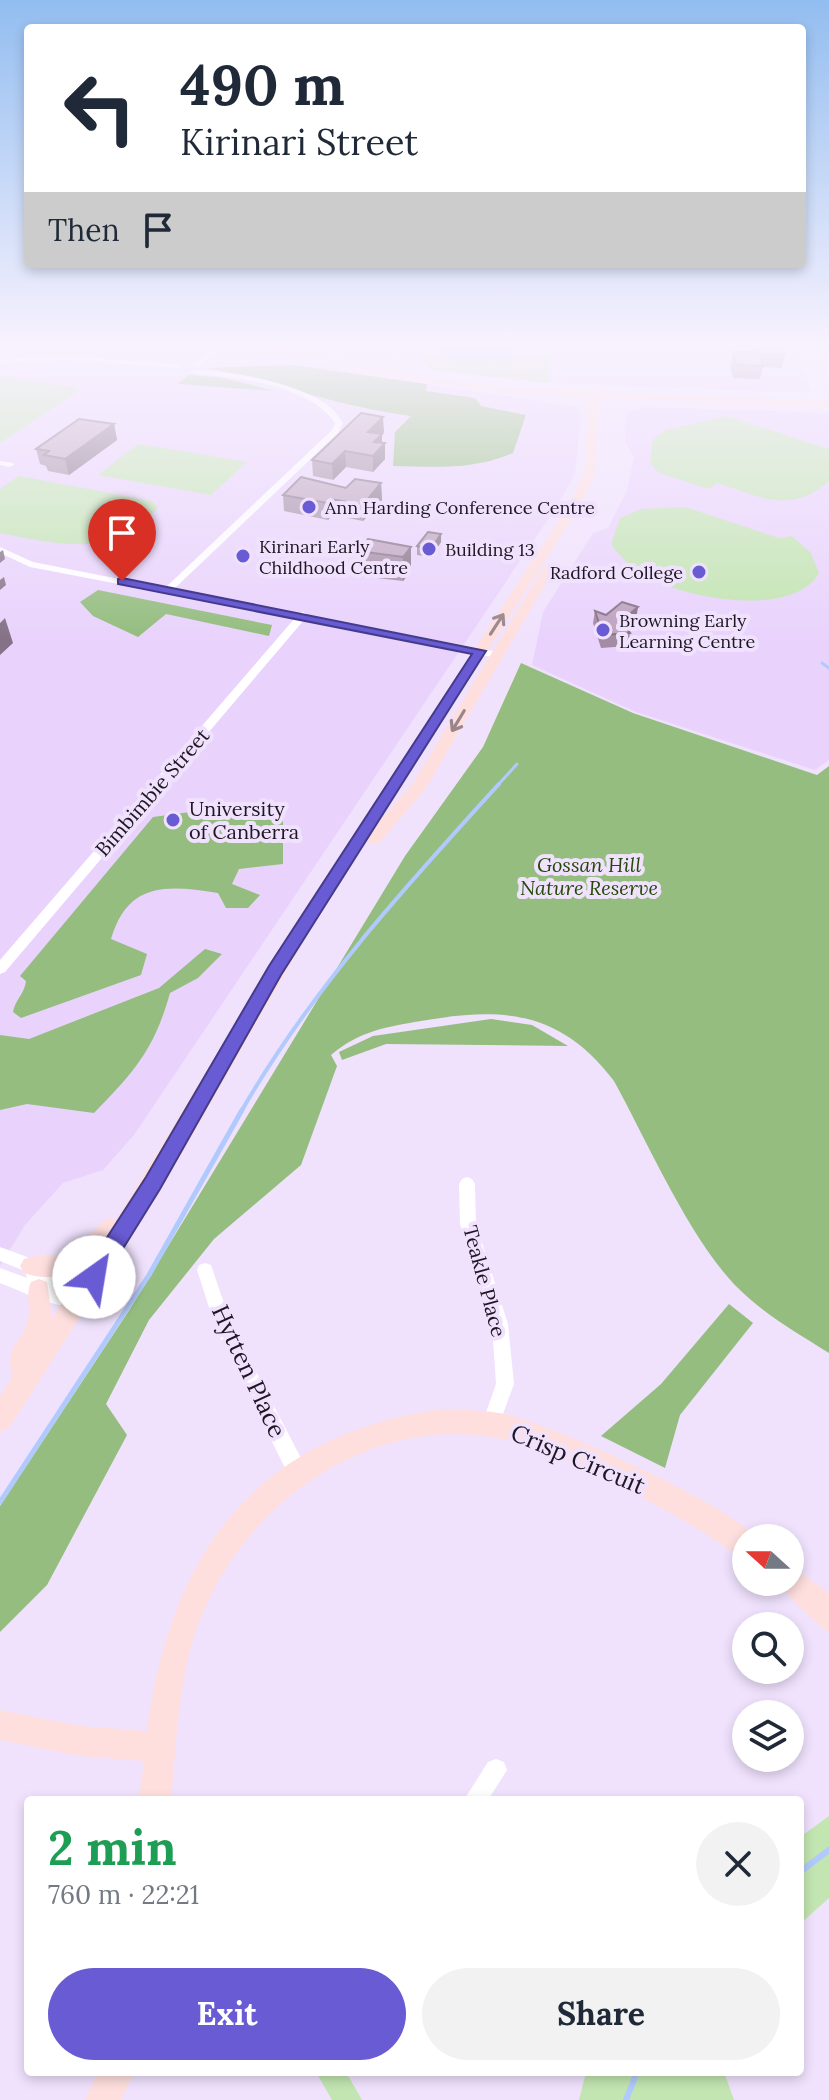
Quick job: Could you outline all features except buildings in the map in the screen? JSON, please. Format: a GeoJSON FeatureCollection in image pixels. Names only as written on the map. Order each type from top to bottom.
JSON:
{"type":"FeatureCollection","features":[{"type":"Feature","properties":{"kind":"street"},"geometry":{"type":"LineString","coordinates":[[168,590],[323,442]]}},
{"type":"Feature","properties":{"kind":"street"},"geometry":{"type":"LineString","coordinates":[[0,1419],[153,1183],[312,911],[418,788],[488,653],[578,498],[590,472],[592,442]]}},
{"type":"Feature","properties":{"kind":"street"},"geometry":{"type":"LineString","coordinates":[[488,653],[546,574],[590,500],[605,454]]}},
{"type":"Feature","properties":{"kind":"street"},"geometry":{"type":"LineString","coordinates":[[0,463],[10,465]]}},
{"type":"Feature","properties":{"kind":"street"},"geometry":{"type":"LineString","coordinates":[[0,552],[30,564],[488,653]]}},
{"type":"Feature","properties":{"kind":"street"},"geometry":{"type":"LineString","coordinates":[[546,574],[594,572]]}},
{"type":"Feature","properties":{"kind":"street","name":"Bimbimbie Street"},"geometry":{"type":"LineString","coordinates":[[0,969],[303,615]]}},
{"type":"Feature","properties":{"kind":"street"},"geometry":{"type":"LineString","coordinates":[[0,1254],[32,1266],[68,1266],[86,1258],[133,1195],[153,1183]]}},
{"type":"Feature","properties":{"kind":"street","name":"Teakle Place"},"geometry":{"type":"LineString","coordinates":[[467,1184],[468,1224],[500,1324],[505,1384],[491,1424]]}},
{"type":"Feature","properties":{"kind":"street"},"geometry":{"type":"LineString","coordinates":[[32,1266],[34,1276],[68,1287],[79,1300]]}},
{"type":"Feature","properties":{"kind":"street","name":"Hytten Place"},"geometry":{"type":"LineString","coordinates":[[205,1270],[222,1323],[297,1471]]}},
{"type":"Feature","properties":{"kind":"street"},"geometry":{"type":"LineString","coordinates":[[0,1275],[60,1298],[79,1300]]}},
{"type":"Feature","properties":{"kind":"street"},"geometry":{"type":"LineString","coordinates":[[25,1382],[20,1358],[40,1321],[39,1290]]}},
{"type":"Feature","properties":{"kind":"street","name":"Crisp Circuit"},"geometry":{"type":"LineString","coordinates":[[155,1796],[167,1692],[189,1609],[215,1559],[261,1503],[297,1471],[359,1437],[402,1426],[446,1422],[491,1424],[530,1435],[597,1465],[716,1521],[732,1534]]}},
{"type":"Feature","properties":{"kind":"street"},"geometry":{"type":"LineString","coordinates":[[804,1590],[817,1600],[829,1618]]}},
{"type":"Feature","properties":{"kind":"street"},"geometry":{"type":"LineString","coordinates":[[0,1725],[80,1741],[160,1747]]}},
{"type":"Feature","properties":{"kind":"street"},"geometry":{"type":"LineString","coordinates":[[478,1796],[496,1770]]}},
{"type":"Feature","properties":{"kind":"street"},"geometry":{"type":"LineString","coordinates":[[103,2100],[114,2076]]}},
{"type":"Feature","properties":{"kind":"shaded area","name":"University of Canberra"},"geometry":{"type":"Polygon","coordinates":[[[0,442],[578,442],[575,474],[557,506],[134,1135],[103,1170],[63,1183],[25,1225],[0,1266],[0,442]]]}},
{"type":"Feature","properties":{"kind":"shaded area","name":"Radford College"},"geometry":{"type":"Polygon","coordinates":[[[625,442],[829,442],[829,760],[815,770],[636,712],[532,665],[543,612],[593,533],[608,528],[627,490],[634,457],[625,442]]]}},
{"type":"Feature","properties":{"kind":"green space"},"geometry":{"type":"Polygon","coordinates":[[[394,442],[517,442],[513,453],[469,465],[393,466],[394,442]]]}},
{"type":"Feature","properties":{"kind":"green space"},"geometry":{"type":"Polygon","coordinates":[[[653,442],[807,442],[829,449],[829,481],[801,498],[775,500],[717,483],[709,489],[659,473],[650,463],[653,442]]]}},
{"type":"Feature","properties":{"kind":"green space"},"geometry":{"type":"Polygon","coordinates":[[[138,444],[247,462],[211,495],[98,475],[138,444]]]}},
{"type":"Feature","properties":{"kind":"green space"},"geometry":{"type":"Polygon","coordinates":[[[19,476],[152,501],[158,508],[124,535],[105,542],[64,544],[0,533],[0,489],[19,476]]]}},
{"type":"Feature","properties":{"kind":"green space"},"geometry":{"type":"Polygon","coordinates":[[[685,507],[779,538],[792,536],[811,553],[819,573],[806,587],[786,596],[763,600],[711,597],[686,592],[647,577],[627,562],[611,544],[620,518],[641,509],[685,507]]]}},
{"type":"Feature","properties":{"kind":"green space"},"geometry":{"type":"Polygon","coordinates":[[[98,590],[272,625],[269,636],[166,614],[138,637],[93,616],[80,602],[98,590]]]}},
{"type":"Feature","properties":{"kind":"green space","name":"Gossan Hill Nature Reserve"},"geometry":{"type":"Polygon","coordinates":[[[521,663],[633,713],[817,775],[829,766],[829,1353],[759,1307],[721,1268],[687,1218],[614,1081],[594,1057],[573,1040],[551,1027],[504,1015],[451,1017],[373,1031],[352,1040],[331,1055],[337,1066],[301,1165],[214,1239],[149,1320],[106,1404],[127,1435],[47,1585],[0,1632],[0,1506],[130,1309],[405,856],[483,747],[521,663]]]}},
{"type":"Feature","properties":{"kind":"green space"},"geometry":{"type":"Polygon","coordinates":[[[250,804],[263,805],[283,815],[283,864],[239,869],[232,884],[260,895],[248,908],[226,908],[218,893],[183,889],[152,891],[128,906],[118,920],[111,939],[147,954],[141,975],[21,1018],[13,1012],[26,981],[20,976],[153,817],[250,804]]]}},
{"type":"Feature","properties":{"kind":"green space"},"geometry":{"type":"Polygon","coordinates":[[[205,949],[222,954],[198,978],[170,993],[157,1030],[141,1059],[94,1113],[27,1104],[0,1110],[0,1035],[29,1039],[159,988],[205,949]]]}},
{"type":"Feature","properties":{"kind":"green space"},"geometry":{"type":"Polygon","coordinates":[[[491,1019],[532,1025],[568,1046],[386,1044],[342,1060],[339,1052],[373,1036],[491,1019]]]}},
{"type":"Feature","properties":{"kind":"green space"},"geometry":{"type":"Polygon","coordinates":[[[729,1304],[753,1323],[680,1415],[665,1468],[601,1436],[661,1384],[729,1304]]]}},
{"type":"Feature","properties":{"kind":"green space"},"geometry":{"type":"Polygon","coordinates":[[[829,1816],[829,1898],[804,1920],[804,1834],[829,1816]]]}},
{"type":"Feature","properties":{"kind":"green space"},"geometry":{"type":"Polygon","coordinates":[[[318,2076],[348,2076],[362,2100],[332,2100],[318,2076]]]}},
{"type":"Feature","properties":{"kind":"green space"},"geometry":{"type":"Polygon","coordinates":[[[585,2076],[725,2076],[734,2100],[579,2100],[585,2076]]]}},
{"type":"Feature","properties":{"kind":"waterway"},"geometry":{"type":"LineString","coordinates":[[822,663],[829,668]]}},
{"type":"Feature","properties":{"kind":"waterway"},"geometry":{"type":"LineString","coordinates":[[497,786],[517,764]]}},
{"type":"Feature","properties":{"kind":"waterway"},"geometry":{"type":"LineString","coordinates":[[241,1112],[268,1067],[328,982],[499,784]]}},
{"type":"Feature","properties":{"kind":"waterway"},"geometry":{"type":"LineString","coordinates":[[0,1502],[149,1275],[242,1110]]}},
{"type":"Feature","properties":{"kind":"waterway"},"geometry":{"type":"LineString","coordinates":[[804,1869],[829,1850]]}},
{"type":"Feature","properties":{"kind":"waterway"},"geometry":{"type":"LineString","coordinates":[[626,2100],[635,2076]]}},
{"type":"Feature","properties":{"kind":"place","name":"Ann Harding Conference Centre"},"geometry":{"type":"Point","coordinates":[309,507]}},
{"type":"Feature","properties":{"kind":"place","name":"Building 13"},"geometry":{"type":"Point","coordinates":[429,549]}},
{"type":"Feature","properties":{"kind":"place","name":"Kirinari Early Childhood Centre"},"geometry":{"type":"Point","coordinates":[243,556]}},
{"type":"Feature","properties":{"kind":"place","name":"Radford College"},"geometry":{"type":"Point","coordinates":[699,572]}},
{"type":"Feature","properties":{"kind":"place","name":"Browning Early Learning Centre"},"geometry":{"type":"Point","coordinates":[603,630]}},
{"type":"Feature","properties":{"kind":"place","name":"University of Canberra"},"geometry":{"type":"Point","coordinates":[173,820]}},
{"type":"Feature","properties":{"kind":"route"},"geometry":{"type":"LineString","coordinates":[[94,1277],[153,1183],[275,971],[480,651],[122,581]]}}]}
